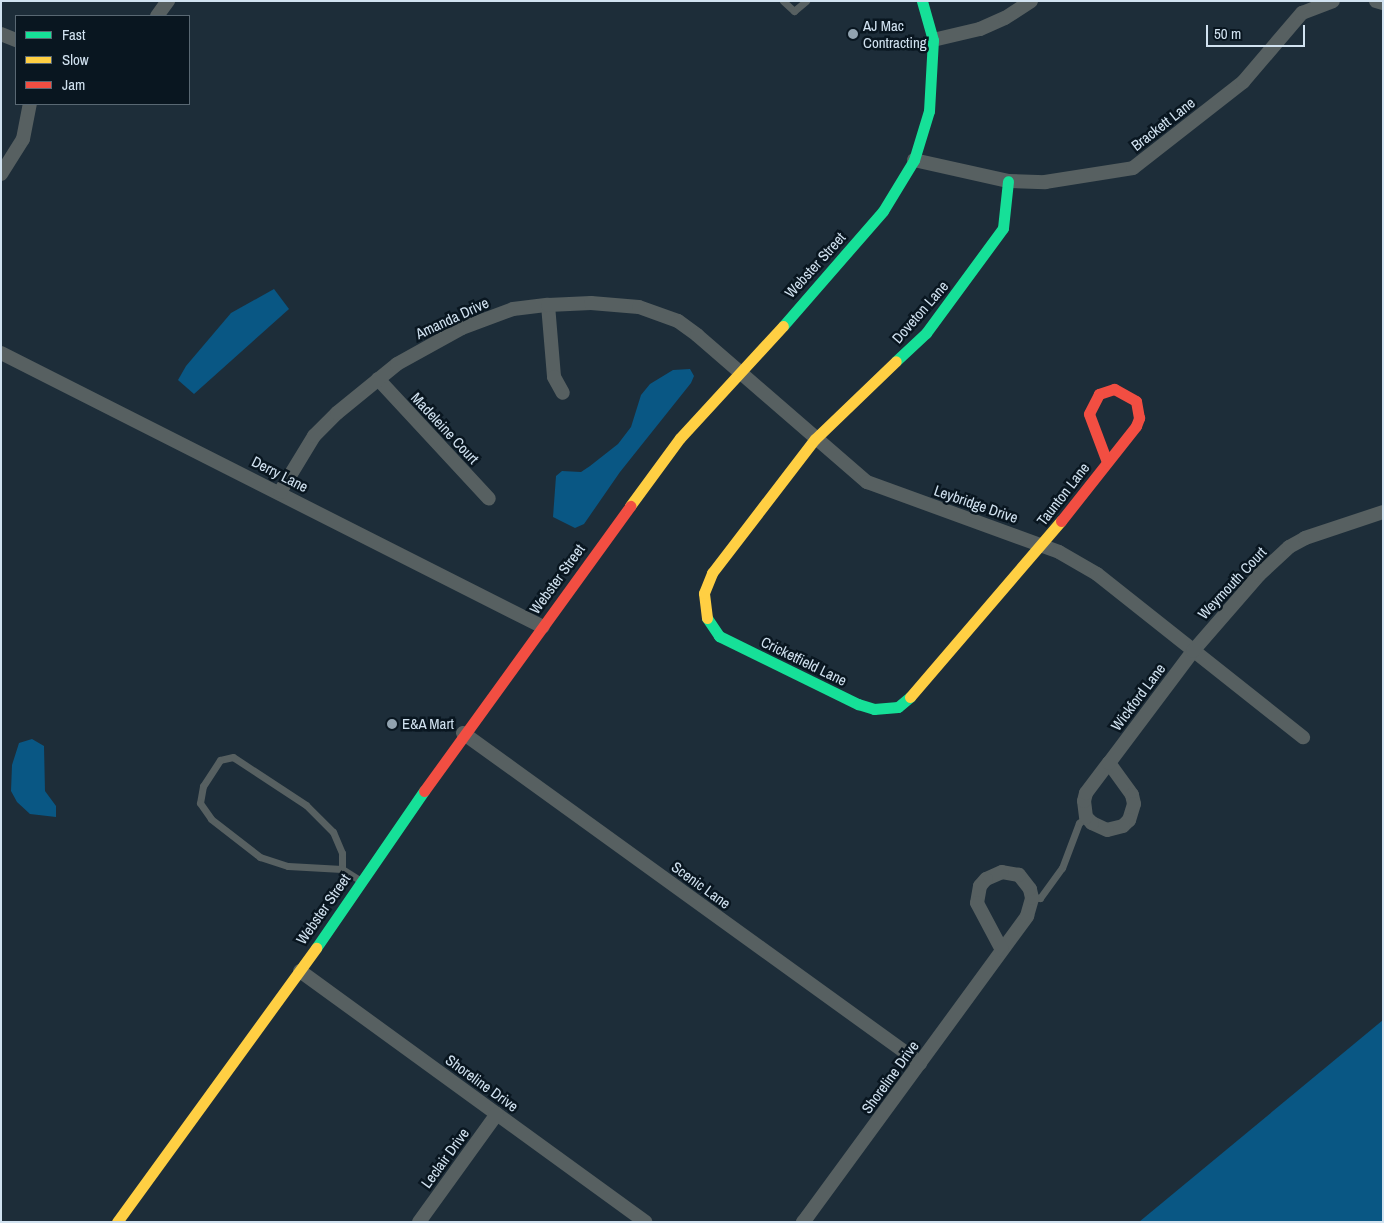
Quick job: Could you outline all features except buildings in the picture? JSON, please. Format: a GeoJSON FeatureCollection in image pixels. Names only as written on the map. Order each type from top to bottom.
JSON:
{"type":"FeatureCollection","features":[{"type":"Feature","properties":{"kind":"main road","name":"Webster Street"},"geometry":{"type":"LineString","coordinates":[[117,1222],[300,970],[463,733],[543,627],[680,438],[738,371],[854,247],[883,211],[914,160],[929,111],[933,40],[922,1]]}},
{"type":"Feature","properties":{"kind":"main road","name":"Doveton Lane"},"geometry":{"type":"LineString","coordinates":[[815,438],[926,333],[968,278],[1003,228],[1008,181]]}},
{"type":"Feature","properties":{"kind":"main road","name":"Taunton Lane"},"geometry":{"type":"LineString","coordinates":[[1042,545],[1107,462],[1138,418],[1136,401],[1130,394],[1114,389],[1099,394],[1089,414],[1107,462]]}},
{"type":"Feature","properties":{"kind":"main road","name":"Cricketfield Lane"},"geometry":{"type":"LineString","coordinates":[[815,438],[712,573],[704,593],[706,617],[719,636],[858,704],[890,709],[911,698],[1042,545]]}},
{"type":"Feature","properties":{"kind":"street"},"geometry":{"type":"LineString","coordinates":[[158,15],[168,1]]}},
{"type":"Feature","properties":{"kind":"street"},"geometry":{"type":"LineString","coordinates":[[933,40],[980,29],[1005,18],[1031,1]]}},
{"type":"Feature","properties":{"kind":"street","name":"Brackett Lane"},"geometry":{"type":"LineString","coordinates":[[914,160],[1008,181],[1045,182],[1133,168],[1243,82],[1302,13],[1333,1]]}},
{"type":"Feature","properties":{"kind":"street"},"geometry":{"type":"LineString","coordinates":[[1376,1],[1383,3]]}},
{"type":"Feature","properties":{"kind":"street"},"geometry":{"type":"LineString","coordinates":[[1,34],[15,40]]}},
{"type":"Feature","properties":{"kind":"street"},"geometry":{"type":"LineString","coordinates":[[1,174],[22,139],[30,105]]}},
{"type":"Feature","properties":{"kind":"street","name":"Amanda Drive"},"geometry":{"type":"LineString","coordinates":[[280,492],[314,436],[397,364],[462,328],[513,309],[548,305],[616,304],[660,312],[697,335],[738,371]]}},
{"type":"Feature","properties":{"kind":"street"},"geometry":{"type":"LineString","coordinates":[[548,305],[554,377],[563,393]]}},
{"type":"Feature","properties":{"kind":"street","name":"Derry Lane"},"geometry":{"type":"LineString","coordinates":[[1,354],[280,492],[543,627]]}},
{"type":"Feature","properties":{"kind":"street","name":"Leybridge Drive"},"geometry":{"type":"LineString","coordinates":[[738,371],[854,474],[879,488],[1042,545],[1097,574],[1302,737]]}},
{"type":"Feature","properties":{"kind":"street","name":"Madeleine Court"},"geometry":{"type":"LineString","coordinates":[[378,379],[488,500]]}},
{"type":"Feature","properties":{"kind":"street","name":"Weymouth Court"},"geometry":{"type":"LineString","coordinates":[[1193,651],[1259,575],[1289,547],[1306,538],[1383,512]]}},
{"type":"Feature","properties":{"kind":"street","name":"Wickford Lane"},"geometry":{"type":"LineString","coordinates":[[1086,817],[1084,809],[1086,794],[1193,651]]}},
{"type":"Feature","properties":{"kind":"street","name":"Scenic Lane"},"geometry":{"type":"LineString","coordinates":[[463,733],[920,1062]]}},
{"type":"Feature","properties":{"kind":"street"},"geometry":{"type":"LineString","coordinates":[[1086,817],[1092,824],[1107,830],[1123,826],[1133,812],[1132,795],[1109,762]]}},
{"type":"Feature","properties":{"kind":"street"},"geometry":{"type":"LineString","coordinates":[[1002,950],[980,911],[978,894],[980,886],[993,874],[1010,872],[1026,881],[1032,898]]}},
{"type":"Feature","properties":{"kind":"street","name":"Shoreline Drive"},"geometry":{"type":"LineString","coordinates":[[803,1222],[1027,916],[1032,898]]}},
{"type":"Feature","properties":{"kind":"street","name":"Shoreline Drive"},"geometry":{"type":"LineString","coordinates":[[300,970],[645,1222]]}},
{"type":"Feature","properties":{"kind":"street","name":"Leclair Drive"},"geometry":{"type":"LineString","coordinates":[[419,1222],[497,1114]]}},
{"type":"Feature","properties":{"kind":"lane"},"geometry":{"type":"LineString","coordinates":[[782,1],[794,11],[806,1]]}},
{"type":"Feature","properties":{"kind":"lane"},"geometry":{"type":"LineString","coordinates":[[342,869],[342,853],[333,832],[306,805],[233,757],[220,760],[203,786],[200,803],[211,819],[260,857],[288,866],[342,869],[361,881]]}},
{"type":"Feature","properties":{"kind":"lane"},"geometry":{"type":"LineString","coordinates":[[1032,898],[1040,898],[1062,868],[1078,823],[1086,817]]}},
{"type":"Feature","properties":{"kind":"water"},"geometry":{"type":"Polygon","coordinates":[[[274,289],[289,309],[194,394],[178,380],[186,366],[231,313],[274,289]]]}},
{"type":"Feature","properties":{"kind":"water"},"geometry":{"type":"Polygon","coordinates":[[[690,369],[694,376],[691,383],[620,472],[584,524],[575,528],[553,517],[556,476],[562,471],[581,472],[618,444],[631,427],[641,395],[650,384],[673,370],[690,369]]]}},
{"type":"Feature","properties":{"kind":"water"},"geometry":{"type":"Polygon","coordinates":[[[32,739],[44,746],[45,791],[56,806],[56,817],[30,814],[17,802],[11,791],[12,765],[19,743],[32,739]]]}},
{"type":"Feature","properties":{"kind":"water"},"geometry":{"type":"Polygon","coordinates":[[[1383,1020],[1383,1222],[1139,1222],[1383,1020]]]}},
{"type":"Feature","properties":{"kind":"traffic: fast"},"geometry":{"type":"LineString","coordinates":[[783,326],[883,211],[914,160],[929,111],[933,40],[922,1]]}},
{"type":"Feature","properties":{"kind":"traffic: fast"},"geometry":{"type":"LineString","coordinates":[[896,361],[926,333],[1003,228],[1008,181]]}},
{"type":"Feature","properties":{"kind":"traffic: fast"},"geometry":{"type":"LineString","coordinates":[[707,618],[719,636],[858,704],[874,709],[898,707],[910,697]]}},
{"type":"Feature","properties":{"kind":"traffic: fast"},"geometry":{"type":"LineString","coordinates":[[316,948],[424,791]]}},
{"type":"Feature","properties":{"kind":"traffic: slow"},"geometry":{"type":"LineString","coordinates":[[630,506],[680,438],[783,326]]}},
{"type":"Feature","properties":{"kind":"traffic: slow"},"geometry":{"type":"LineString","coordinates":[[707,618],[704,593],[712,573],[815,439],[896,361]]}},
{"type":"Feature","properties":{"kind":"traffic: slow"},"geometry":{"type":"LineString","coordinates":[[910,697],[1061,521]]}},
{"type":"Feature","properties":{"kind":"traffic: slow"},"geometry":{"type":"LineString","coordinates":[[117,1222],[316,948]]}},
{"type":"Feature","properties":{"kind":"traffic: jam"},"geometry":{"type":"LineString","coordinates":[[1061,521],[1136,426],[1139,418],[1136,401],[1114,389],[1099,394],[1089,414],[1107,462]]}},
{"type":"Feature","properties":{"kind":"traffic: jam"},"geometry":{"type":"LineString","coordinates":[[424,791],[630,506]]}},
{"type":"Feature","properties":{"kind":"place","name":"AJ Mac Contracting"},"geometry":{"type":"Point","coordinates":[853,34]}},
{"type":"Feature","properties":{"kind":"place","name":"E&A Mart"},"geometry":{"type":"Point","coordinates":[392,724]}}]}
